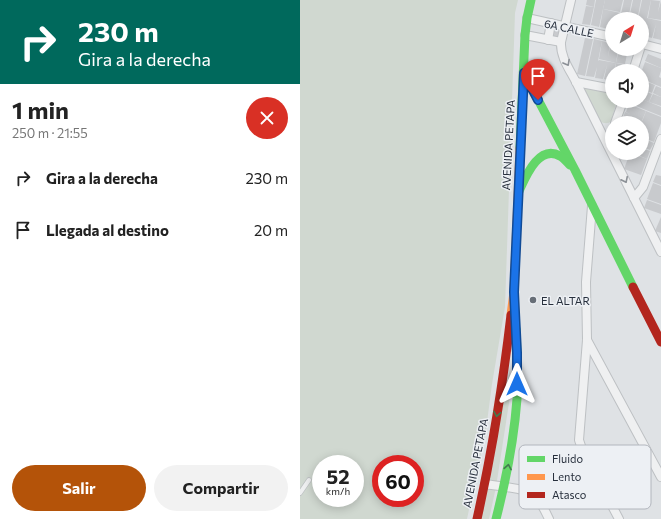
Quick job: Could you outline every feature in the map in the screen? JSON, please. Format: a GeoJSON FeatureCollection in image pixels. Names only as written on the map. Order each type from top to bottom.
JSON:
{"type":"FeatureCollection","features":[{"type":"Feature","properties":{"kind":"main road","name":"AVENIDA PETAPA"},"geometry":{"type":"LineString","coordinates":[[477,519],[485,484],[505,369],[514,292],[526,35],[527,18],[531,0]]}},
{"type":"Feature","properties":{"kind":"main road"},"geometry":{"type":"LineString","coordinates":[[524,73],[575,170],[661,342]]}},
{"type":"Feature","properties":{"kind":"main road"},"geometry":{"type":"LineString","coordinates":[[518,194],[533,164],[543,154],[552,153],[561,156],[575,170]]}},
{"type":"Feature","properties":{"kind":"main road","name":"AVENIDA PETAPA"},"geometry":{"type":"LineString","coordinates":[[496,519],[510,458],[517,399],[517,353],[514,292]]}},
{"type":"Feature","properties":{"kind":"street"},"geometry":{"type":"LineString","coordinates":[[571,0],[561,42],[562,54],[605,139]]}},
{"type":"Feature","properties":{"kind":"street","name":"6A CALLE"},"geometry":{"type":"LineString","coordinates":[[527,18],[605,35]]}},
{"type":"Feature","properties":{"kind":"street"},"geometry":{"type":"LineString","coordinates":[[548,40],[551,23]]}},
{"type":"Feature","properties":{"kind":"street","name":"6A CALLE"},"geometry":{"type":"LineString","coordinates":[[526,35],[561,42]]}},
{"type":"Feature","properties":{"kind":"street"},"geometry":{"type":"LineString","coordinates":[[649,46],[661,49]]}},
{"type":"Feature","properties":{"kind":"street"},"geometry":{"type":"LineString","coordinates":[[576,82],[605,88]]}},
{"type":"Feature","properties":{"kind":"street"},"geometry":{"type":"LineString","coordinates":[[634,198],[643,187],[661,139]]}},
{"type":"Feature","properties":{"kind":"street"},"geometry":{"type":"LineString","coordinates":[[615,160],[661,252]]}},
{"type":"Feature","properties":{"kind":"street"},"geometry":{"type":"LineString","coordinates":[[581,445],[579,440],[587,340],[586,282],[592,205]]}},
{"type":"Feature","properties":{"kind":"street"},"geometry":{"type":"LineString","coordinates":[[587,340],[644,445]]}},
{"type":"Feature","properties":{"kind":"street"},"geometry":{"type":"LineString","coordinates":[[651,458],[661,477]]}},
{"type":"Feature","properties":{"kind":"street"},"geometry":{"type":"LineString","coordinates":[[485,484],[519,489]]}},
{"type":"Feature","properties":{"kind":"street"},"geometry":{"type":"LineString","coordinates":[[544,509],[549,519]]}},
{"type":"Feature","properties":{"kind":"street"},"geometry":{"type":"LineString","coordinates":[[613,509],[618,519]]}},
{"type":"Feature","properties":{"kind":"lane"},"geometry":{"type":"LineString","coordinates":[[300,493],[308,480]]}},
{"type":"Feature","properties":{"kind":"shaded area"},"geometry":{"type":"Polygon","coordinates":[[[300,0],[518,0],[515,13],[505,307],[486,430],[467,519],[300,519],[300,0]]]}},
{"type":"Feature","properties":{"kind":"shaded area"},"geometry":{"type":"Polygon","coordinates":[[[583,87],[605,92],[605,108],[615,108],[612,116],[605,116],[605,123],[598,119],[583,87]]]}},
{"type":"Feature","properties":{"kind":"shaded area"},"geometry":{"type":"Polygon","coordinates":[[[510,369],[509,403],[496,487],[489,519],[480,519],[510,369]]]}},
{"type":"Feature","properties":{"kind":"building"},"geometry":{"type":"Polygon","coordinates":[[[587,0],[595,0],[594,7],[586,5],[587,0]]]}},
{"type":"Feature","properties":{"kind":"building"},"geometry":{"type":"Polygon","coordinates":[[[596,0],[605,0],[599,27],[591,25],[596,0]]]}},
{"type":"Feature","properties":{"kind":"building"},"geometry":{"type":"Polygon","coordinates":[[[605,0],[623,0],[620,12],[603,9],[605,0]]]}},
{"type":"Feature","properties":{"kind":"building"},"geometry":{"type":"Polygon","coordinates":[[[624,0],[632,0],[629,12],[621,12],[624,0]]]}},
{"type":"Feature","properties":{"kind":"building"},"geometry":{"type":"Polygon","coordinates":[[[633,0],[641,0],[639,12],[630,12],[633,0]]]}},
{"type":"Feature","properties":{"kind":"building"},"geometry":{"type":"Polygon","coordinates":[[[642,0],[651,0],[648,12],[639,12],[642,0]]]}},
{"type":"Feature","properties":{"kind":"building"},"geometry":{"type":"Polygon","coordinates":[[[651,0],[660,1],[658,12],[661,1],[661,20],[649,18],[651,0]]]}},
{"type":"Feature","properties":{"kind":"building"},"geometry":{"type":"Polygon","coordinates":[[[586,6],[594,7],[590,25],[582,24],[586,6]]]}},
{"type":"Feature","properties":{"kind":"building"},"geometry":{"type":"Polygon","coordinates":[[[603,9],[616,12],[605,12],[605,28],[600,27],[603,9]]]}},
{"type":"Feature","properties":{"kind":"building"},"geometry":{"type":"Polygon","coordinates":[[[649,18],[661,21],[661,40],[653,38],[656,24],[652,38],[649,37],[649,18]]]}},
{"type":"Feature","properties":{"kind":"building"},"geometry":{"type":"Polygon","coordinates":[[[556,20],[563,22],[558,45],[551,43],[556,20]]]}},
{"type":"Feature","properties":{"kind":"building"},"geometry":{"type":"Polygon","coordinates":[[[585,38],[593,39],[585,76],[577,74],[585,38]]]}},
{"type":"Feature","properties":{"kind":"building"},"geometry":{"type":"Polygon","coordinates":[[[594,39],[602,41],[598,61],[616,64],[605,64],[603,79],[595,78],[597,67],[594,77],[586,76],[594,39]]]}},
{"type":"Feature","properties":{"kind":"building"},"geometry":{"type":"Polygon","coordinates":[[[602,41],[605,42],[605,56],[617,56],[616,63],[599,59],[602,41]]]}},
{"type":"Feature","properties":{"kind":"building"},"geometry":{"type":"Polygon","coordinates":[[[649,54],[661,59],[661,68],[645,61],[649,54]]]}},
{"type":"Feature","properties":{"kind":"building"},"geometry":{"type":"Polygon","coordinates":[[[618,56],[627,56],[625,64],[616,63],[618,56]]]}},
{"type":"Feature","properties":{"kind":"building"},"geometry":{"type":"Polygon","coordinates":[[[645,62],[661,68],[659,77],[661,78],[661,87],[649,82],[649,64],[644,64],[645,62]]]}},
{"type":"Feature","properties":{"kind":"building"},"geometry":{"type":"Polygon","coordinates":[[[649,83],[655,85],[652,93],[649,92],[649,83]]]}},
{"type":"Feature","properties":{"kind":"building"},"geometry":{"type":"Polygon","coordinates":[[[656,86],[661,88],[661,97],[653,93],[656,86]]]}},
{"type":"Feature","properties":{"kind":"building"},"geometry":{"type":"Polygon","coordinates":[[[649,93],[652,94],[649,102],[649,93]]]}},
{"type":"Feature","properties":{"kind":"building"},"geometry":{"type":"Polygon","coordinates":[[[653,94],[661,97],[661,106],[649,102],[653,94]]]}},
{"type":"Feature","properties":{"kind":"building"},"geometry":{"type":"Polygon","coordinates":[[[649,102],[661,107],[661,116],[641,108],[649,108],[649,102]]]}},
{"type":"Feature","properties":{"kind":"building"},"geometry":{"type":"Polygon","coordinates":[[[628,108],[639,108],[646,111],[644,116],[624,116],[625,112],[630,114],[626,112],[628,108]]]}},
{"type":"Feature","properties":{"kind":"building"},"geometry":{"type":"Polygon","coordinates":[[[646,111],[661,117],[661,123],[654,142],[649,140],[649,116],[644,116],[646,111]]]}},
{"type":"Feature","properties":{"kind":"building"},"geometry":{"type":"Polygon","coordinates":[[[649,141],[654,143],[649,150],[649,141]]]}},
{"type":"Feature","properties":{"kind":"building"},"geometry":{"type":"Polygon","coordinates":[[[627,160],[647,160],[641,175],[624,169],[627,160]]]}},
{"type":"Feature","properties":{"kind":"building"},"geometry":{"type":"Polygon","coordinates":[[[656,175],[661,176],[661,185],[653,182],[656,175]]]}},
{"type":"Feature","properties":{"kind":"building"},"geometry":{"type":"Polygon","coordinates":[[[653,183],[661,186],[661,204],[647,199],[653,183]]]}},
{"type":"Feature","properties":{"kind":"building"},"geometry":{"type":"Polygon","coordinates":[[[647,200],[661,205],[661,214],[644,208],[647,200]]]}},
{"type":"Feature","properties":{"kind":"building"},"geometry":{"type":"Polygon","coordinates":[[[661,217],[661,233],[655,231],[661,217]]]}},
{"type":"Feature","properties":{"kind":"traffic: fast"},"geometry":{"type":"LineString","coordinates":[[520,148],[525,35],[531,0]]}},
{"type":"Feature","properties":{"kind":"traffic: fast"},"geometry":{"type":"LineString","coordinates":[[524,73],[575,170],[633,287]]}},
{"type":"Feature","properties":{"kind":"traffic: fast"},"geometry":{"type":"LineString","coordinates":[[519,191],[534,163],[546,154],[552,153],[560,156],[570,165]]}},
{"type":"Feature","properties":{"kind":"traffic: fast"},"geometry":{"type":"LineString","coordinates":[[496,519],[509,460],[516,414],[516,329]]}},
{"type":"Feature","properties":{"kind":"traffic: slow"},"geometry":{"type":"LineString","coordinates":[[511,315],[514,292],[520,148]]}},
{"type":"Feature","properties":{"kind":"traffic: jam"},"geometry":{"type":"LineString","coordinates":[[633,287],[661,342]]}},
{"type":"Feature","properties":{"kind":"traffic: jam"},"geometry":{"type":"LineString","coordinates":[[477,519],[497,417],[511,315]]}},
{"type":"Feature","properties":{"kind":"place","name":"EL ALTAR"},"geometry":{"type":"Point","coordinates":[533,300]}},
{"type":"Feature","properties":{"kind":"route"},"geometry":{"type":"LineString","coordinates":[[517,384],[514,292],[524,73],[538,100]]}}]}
